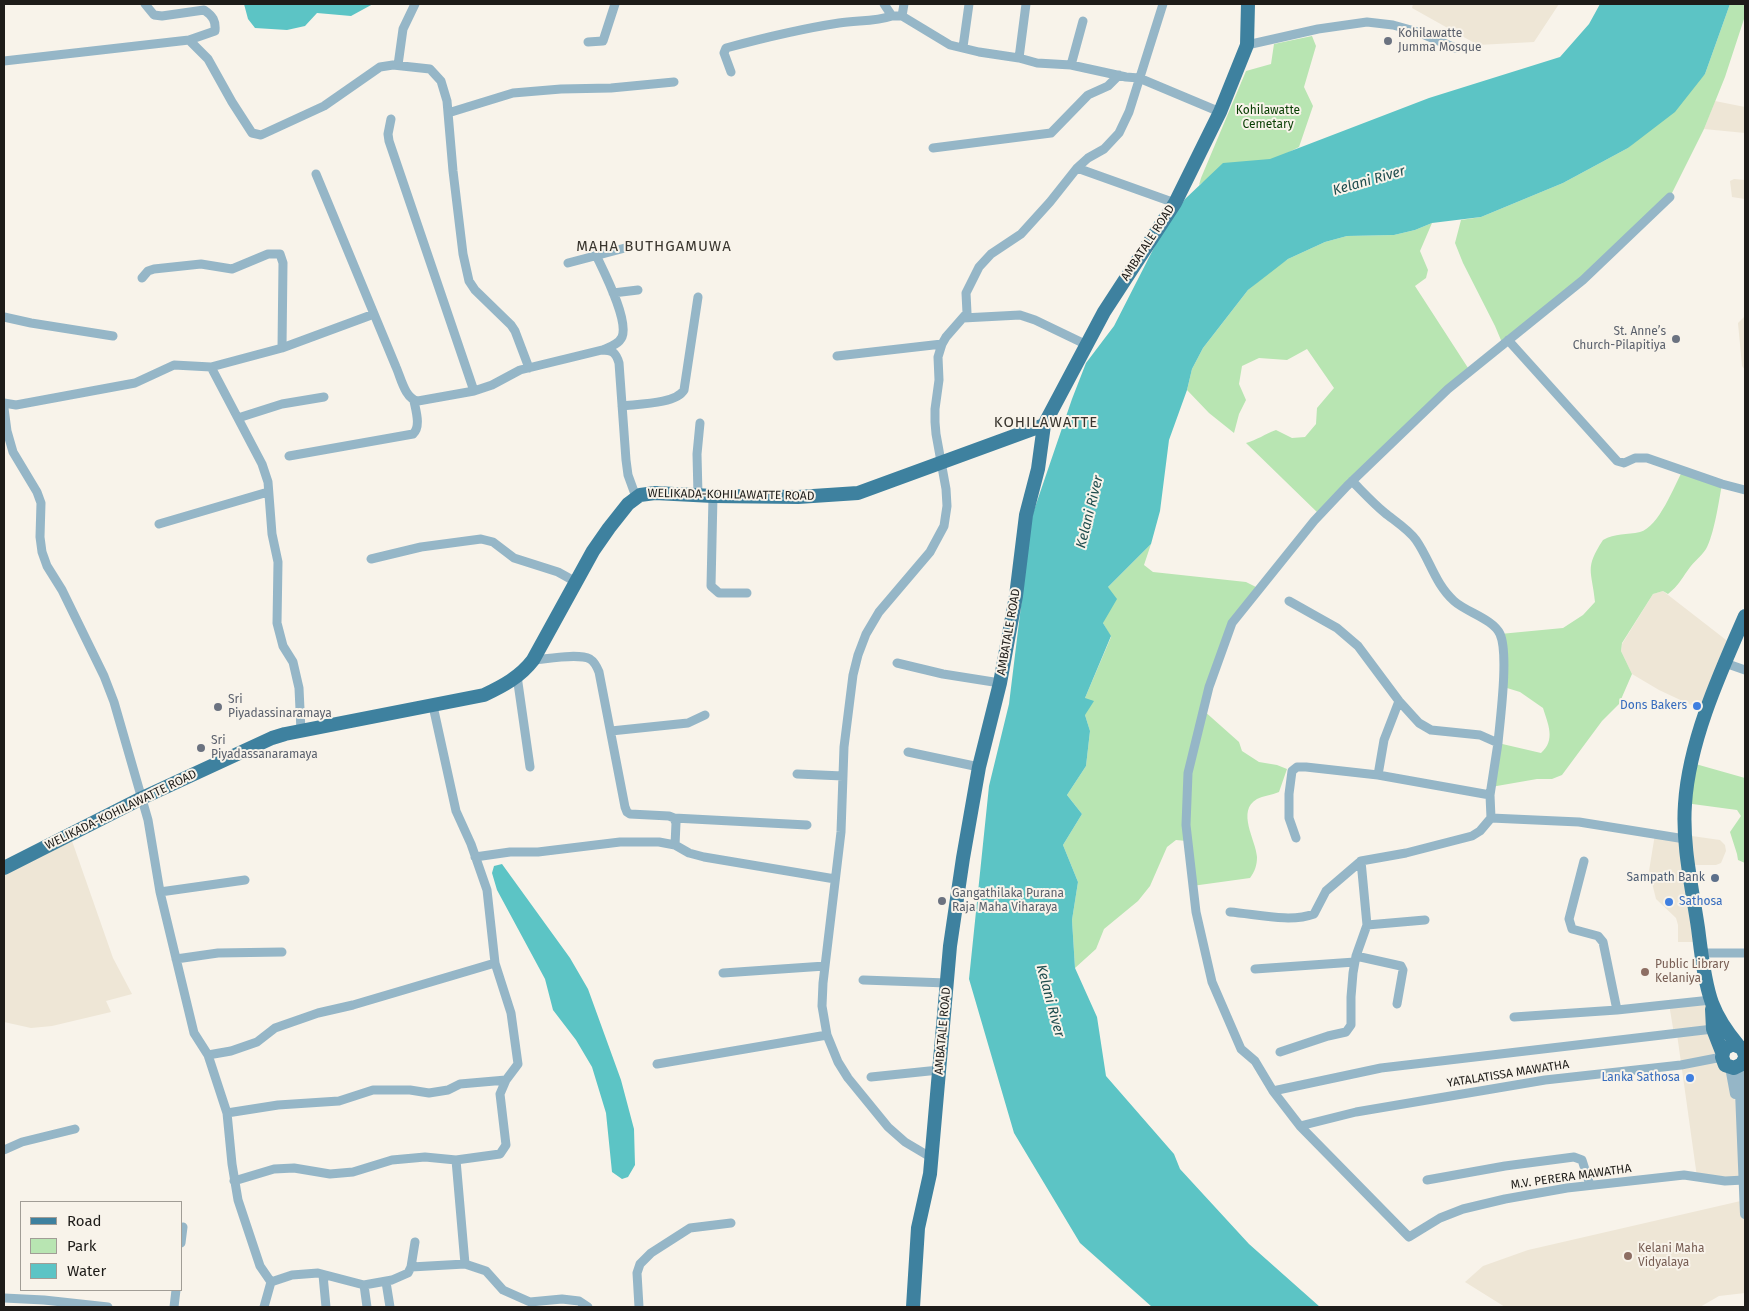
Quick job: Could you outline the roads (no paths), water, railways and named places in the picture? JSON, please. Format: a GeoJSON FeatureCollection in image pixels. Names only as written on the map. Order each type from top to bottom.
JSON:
{"type":"FeatureCollection","features":[{"type":"Feature","properties":{"kind":"main road","name":"AMBATALE ROAD"},"geometry":{"type":"LineString","coordinates":[[913,1307],[918,1228],[932,1158],[946,984],[963,858],[979,767],[1000,683],[1016,596],[1026,515],[1038,469],[1044,425],[1104,312],[1175,203],[1220,112],[1247,45],[1248,4]]}},
{"type":"Feature","properties":{"kind":"main road","name":"WELIKADA-KOHILAWATTE ROAD"},"geometry":{"type":"LineString","coordinates":[[4,868],[142,798],[272,738],[484,695],[508,683],[533,660],[592,552],[608,528],[636,497],[655,492],[713,496],[798,497],[858,493],[1044,425]]}},
{"type":"Feature","properties":{"kind":"main road"},"geometry":{"type":"LineString","coordinates":[[1738,1056],[1713,1029],[1711,1002],[1685,839],[1685,803],[1690,770],[1706,712],[1745,616]]}},
{"type":"Feature","properties":{"kind":"main road"},"geometry":{"type":"LineString","coordinates":[[1711,1002],[1738,1056]]}},
{"type":"Feature","properties":{"kind":"street"},"geometry":{"type":"LineString","coordinates":[[4,61],[189,40],[215,31],[216,22],[204,10],[162,16],[154,15],[145,4]]}},
{"type":"Feature","properties":{"kind":"street"},"geometry":{"type":"LineString","coordinates":[[398,65],[403,29],[415,4]]}},
{"type":"Feature","properties":{"kind":"street"},"geometry":{"type":"LineString","coordinates":[[588,42],[603,41],[615,4]]}},
{"type":"Feature","properties":{"kind":"street"},"geometry":{"type":"LineString","coordinates":[[884,4],[892,16]]}},
{"type":"Feature","properties":{"kind":"street"},"geometry":{"type":"LineString","coordinates":[[902,16],[904,4]]}},
{"type":"Feature","properties":{"kind":"street"},"geometry":{"type":"LineString","coordinates":[[964,47],[968,4]]}},
{"type":"Feature","properties":{"kind":"street"},"geometry":{"type":"LineString","coordinates":[[1020,58],[1026,4]]}},
{"type":"Feature","properties":{"kind":"street"},"geometry":{"type":"LineString","coordinates":[[932,1158],[904,1142],[888,1127],[848,1078],[838,1062],[826,1035],[822,1006],[825,966],[841,832],[844,747],[853,675],[858,654],[866,634],[879,612],[930,552],[944,526],[947,506],[946,488],[936,434],[935,409],[939,380],[938,356],[942,344],[946,336],[967,313],[966,293],[979,267],[991,254],[1021,234],[1077,168],[1088,158],[1104,149],[1119,134],[1129,112],[1163,4]]}},
{"type":"Feature","properties":{"kind":"street"},"geometry":{"type":"LineString","coordinates":[[731,72],[724,53],[726,48],[777,34],[842,22],[880,20],[892,16],[902,16],[950,45],[979,52],[1020,58],[1037,64],[1071,65],[1139,78],[1220,112]]}},
{"type":"Feature","properties":{"kind":"street"},"geometry":{"type":"LineString","coordinates":[[1071,65],[1083,21]]}},
{"type":"Feature","properties":{"kind":"street"},"geometry":{"type":"LineString","coordinates":[[1247,45],[1318,29],[1367,22],[1393,25],[1418,32],[1454,48]]}},
{"type":"Feature","properties":{"kind":"street"},"geometry":{"type":"LineString","coordinates":[[189,40],[208,59],[252,133],[261,135],[324,106],[380,67],[398,65],[430,69],[435,73],[441,81],[448,113],[453,171],[468,281],[511,325],[530,368]]}},
{"type":"Feature","properties":{"kind":"street"},"geometry":{"type":"LineString","coordinates":[[933,148],[1051,133],[1088,95],[1108,86],[1118,75]]}},
{"type":"Feature","properties":{"kind":"street"},"geometry":{"type":"LineString","coordinates":[[448,113],[513,93],[561,89],[611,88],[674,82]]}},
{"type":"Feature","properties":{"kind":"street"},"geometry":{"type":"LineString","coordinates":[[392,119],[388,134],[389,141],[474,391]]}},
{"type":"Feature","properties":{"kind":"street"},"geometry":{"type":"LineString","coordinates":[[1077,168],[1175,203]]}},
{"type":"Feature","properties":{"kind":"street"},"geometry":{"type":"LineString","coordinates":[[289,456],[413,434],[417,431],[418,427],[414,401],[408,394],[316,174]]}},
{"type":"Feature","properties":{"kind":"street"},"geometry":{"type":"LineString","coordinates":[[1300,1126],[1273,1091],[1255,1061],[1241,1049],[1212,982],[1192,886],[1186,824],[1188,773],[1209,687],[1232,624],[1314,521],[1352,481],[1448,389],[1583,280],[1670,197]]}},
{"type":"Feature","properties":{"kind":"street"},"geometry":{"type":"LineString","coordinates":[[568,263],[625,248]]}},
{"type":"Feature","properties":{"kind":"street"},"geometry":{"type":"LineString","coordinates":[[142,278],[148,271],[154,269],[201,264],[232,268],[268,254],[280,254],[283,262],[282,348]]}},
{"type":"Feature","properties":{"kind":"street"},"geometry":{"type":"LineString","coordinates":[[414,401],[474,391],[492,385],[520,370],[602,350],[619,342],[624,329],[620,313],[596,255]]}},
{"type":"Feature","properties":{"kind":"street"},"geometry":{"type":"LineString","coordinates":[[613,293],[638,290]]}},
{"type":"Feature","properties":{"kind":"street"},"geometry":{"type":"LineString","coordinates":[[622,406],[660,402],[682,395],[698,297]]}},
{"type":"Feature","properties":{"kind":"street"},"geometry":{"type":"LineString","coordinates":[[4,403],[16,405],[135,383],[174,365],[211,367],[282,348],[374,314]]}},
{"type":"Feature","properties":{"kind":"street"},"geometry":{"type":"LineString","coordinates":[[963,318],[1020,315],[1029,317],[1087,346]]}},
{"type":"Feature","properties":{"kind":"street"},"geometry":{"type":"LineString","coordinates":[[4,317],[113,336]]}},
{"type":"Feature","properties":{"kind":"street"},"geometry":{"type":"LineString","coordinates":[[1508,340],[1618,461],[1624,463],[1635,458],[1647,458],[1745,490]]}},
{"type":"Feature","properties":{"kind":"street"},"geometry":{"type":"LineString","coordinates":[[837,356],[942,344]]}},
{"type":"Feature","properties":{"kind":"street"},"geometry":{"type":"LineString","coordinates":[[602,350],[614,352],[619,363],[628,475],[636,497]]}},
{"type":"Feature","properties":{"kind":"street"},"geometry":{"type":"LineString","coordinates":[[211,367],[262,464],[268,482],[272,534],[278,562],[276,622],[283,646],[293,662],[299,688],[301,731]]}},
{"type":"Feature","properties":{"kind":"street"},"geometry":{"type":"LineString","coordinates":[[238,418],[282,404],[324,397]]}},
{"type":"Feature","properties":{"kind":"street"},"geometry":{"type":"LineString","coordinates":[[4,408],[7,431],[13,452],[38,492],[41,503],[40,537],[42,552],[47,566],[62,590],[104,676],[114,702],[148,820],[160,892],[194,1033],[208,1056],[227,1113],[234,1181],[238,1200],[260,1266],[271,1282]]}},
{"type":"Feature","properties":{"kind":"street"},"geometry":{"type":"LineString","coordinates":[[698,495],[697,454],[700,423]]}},
{"type":"Feature","properties":{"kind":"street"},"geometry":{"type":"LineString","coordinates":[[1230,912],[1294,918],[1314,914],[1326,891],[1361,861],[1406,853],[1472,836],[1480,831],[1491,818],[1490,795],[1502,702],[1503,663],[1500,634],[1482,618],[1455,602],[1440,585],[1415,538],[1382,511],[1352,481]]}},
{"type":"Feature","properties":{"kind":"street"},"geometry":{"type":"LineString","coordinates":[[159,524],[268,492]]}},
{"type":"Feature","properties":{"kind":"street"},"geometry":{"type":"LineString","coordinates":[[713,496],[711,586],[719,593],[747,593]]}},
{"type":"Feature","properties":{"kind":"street"},"geometry":{"type":"LineString","coordinates":[[371,560],[421,546],[481,539],[494,542],[514,558],[558,572],[576,582]]}},
{"type":"Feature","properties":{"kind":"street"},"geometry":{"type":"LineString","coordinates":[[1289,601],[1337,628],[1358,646],[1399,701],[1419,723],[1431,730],[1480,735],[1498,743]]}},
{"type":"Feature","properties":{"kind":"street"},"geometry":{"type":"LineString","coordinates":[[533,660],[583,657],[597,665],[623,800],[627,812],[630,814],[807,825]]}},
{"type":"Feature","properties":{"kind":"street"},"geometry":{"type":"LineString","coordinates":[[897,663],[943,674],[1000,683]]}},
{"type":"Feature","properties":{"kind":"street"},"geometry":{"type":"LineString","coordinates":[[1725,663],[1745,670]]}},
{"type":"Feature","properties":{"kind":"street"},"geometry":{"type":"LineString","coordinates":[[516,676],[530,767]]}},
{"type":"Feature","properties":{"kind":"street"},"geometry":{"type":"LineString","coordinates":[[1378,775],[1384,740],[1399,701]]}},
{"type":"Feature","properties":{"kind":"street"},"geometry":{"type":"LineString","coordinates":[[234,1181],[274,1169],[294,1168],[330,1174],[353,1172],[392,1160],[425,1157],[456,1160],[500,1154],[504,1150],[506,1145],[500,1094],[506,1080],[518,1064],[511,1013],[494,963],[487,890],[456,811],[433,706]]}},
{"type":"Feature","properties":{"kind":"street"},"geometry":{"type":"LineString","coordinates":[[611,731],[688,723],[706,715]]}},
{"type":"Feature","properties":{"kind":"street"},"geometry":{"type":"LineString","coordinates":[[908,752],[979,767]]}},
{"type":"Feature","properties":{"kind":"street"},"geometry":{"type":"LineString","coordinates":[[1296,838],[1289,818],[1289,794],[1292,770],[1297,767],[1378,775],[1490,795]]}},
{"type":"Feature","properties":{"kind":"street"},"geometry":{"type":"LineString","coordinates":[[796,774],[843,776]]}},
{"type":"Feature","properties":{"kind":"street"},"geometry":{"type":"LineString","coordinates":[[674,818],[676,823],[675,845]]}},
{"type":"Feature","properties":{"kind":"street"},"geometry":{"type":"LineString","coordinates":[[1491,818],[1579,822],[1685,839]]}},
{"type":"Feature","properties":{"kind":"street"},"geometry":{"type":"LineString","coordinates":[[475,856],[510,852],[538,852],[620,842],[659,842],[675,845],[690,853],[704,857],[835,879]]}},
{"type":"Feature","properties":{"kind":"street"},"geometry":{"type":"LineString","coordinates":[[1280,1052],[1346,1032],[1352,1025],[1351,997],[1356,959],[1367,925],[1361,861]]}},
{"type":"Feature","properties":{"kind":"street"},"geometry":{"type":"LineString","coordinates":[[1584,861],[1569,919],[1570,925],[1572,928],[1598,936],[1602,942],[1617,1010]]}},
{"type":"Feature","properties":{"kind":"street"},"geometry":{"type":"LineString","coordinates":[[160,892],[245,880]]}},
{"type":"Feature","properties":{"kind":"street"},"geometry":{"type":"LineString","coordinates":[[1367,925],[1425,920]]}},
{"type":"Feature","properties":{"kind":"street"},"geometry":{"type":"LineString","coordinates":[[176,959],[218,953],[282,952]]}},
{"type":"Feature","properties":{"kind":"street"},"geometry":{"type":"LineString","coordinates":[[1702,953],[1745,953]]}},
{"type":"Feature","properties":{"kind":"street"},"geometry":{"type":"LineString","coordinates":[[1255,969],[1356,959],[1401,966],[1403,970],[1397,1004]]}},
{"type":"Feature","properties":{"kind":"street"},"geometry":{"type":"LineString","coordinates":[[208,1056],[231,1051],[257,1042],[275,1028],[318,1013],[353,1005],[494,963]]}},
{"type":"Feature","properties":{"kind":"street"},"geometry":{"type":"LineString","coordinates":[[723,973],[825,966]]}},
{"type":"Feature","properties":{"kind":"street"},"geometry":{"type":"LineString","coordinates":[[863,980],[946,984]]}},
{"type":"Feature","properties":{"kind":"street"},"geometry":{"type":"LineString","coordinates":[[1514,1018],[1711,1002]]}},
{"type":"Feature","properties":{"kind":"street"},"geometry":{"type":"LineString","coordinates":[[1273,1091],[1381,1068],[1713,1029]]}},
{"type":"Feature","properties":{"kind":"street"},"geometry":{"type":"LineString","coordinates":[[657,1064],[826,1035]]}},
{"type":"Feature","properties":{"kind":"street"},"geometry":{"type":"LineString","coordinates":[[1738,1056],[1745,1214]]}},
{"type":"Feature","properties":{"kind":"street","name":"YATALATISSA MAWATHA"},"geometry":{"type":"LineString","coordinates":[[1300,1126],[1356,1112],[1545,1080],[1681,1066],[1738,1056]]}},
{"type":"Feature","properties":{"kind":"street"},"geometry":{"type":"LineString","coordinates":[[871,1077],[939,1070]]}},
{"type":"Feature","properties":{"kind":"street"},"geometry":{"type":"LineString","coordinates":[[227,1113],[278,1105],[339,1101],[373,1090],[410,1090],[429,1093],[448,1090],[460,1084],[506,1080]]}},
{"type":"Feature","properties":{"kind":"street","name":"M.V. PERERA MAWATHA"},"geometry":{"type":"LineString","coordinates":[[1300,1126],[1410,1237],[1440,1218],[1463,1209],[1567,1188],[1684,1175],[1725,1182],[1744,1180]]}},
{"type":"Feature","properties":{"kind":"street"},"geometry":{"type":"LineString","coordinates":[[4,1150],[22,1142],[75,1129]]}},
{"type":"Feature","properties":{"kind":"street"},"geometry":{"type":"LineString","coordinates":[[1427,1180],[1505,1166],[1574,1157],[1582,1160],[1590,1185]]}},
{"type":"Feature","properties":{"kind":"street"},"geometry":{"type":"LineString","coordinates":[[456,1160],[464,1264]]}},
{"type":"Feature","properties":{"kind":"street"},"geometry":{"type":"LineString","coordinates":[[639,1307],[637,1273],[640,1264],[650,1253],[690,1228],[731,1223]]}},
{"type":"Feature","properties":{"kind":"street"},"geometry":{"type":"LineString","coordinates":[[182,1235],[183,1227]]}},
{"type":"Feature","properties":{"kind":"street"},"geometry":{"type":"LineString","coordinates":[[271,1282],[292,1275],[318,1273],[364,1285],[386,1282],[408,1273],[412,1267],[415,1242]]}},
{"type":"Feature","properties":{"kind":"street"},"geometry":{"type":"LineString","coordinates":[[412,1267],[464,1264],[486,1271],[502,1290],[530,1302],[562,1299],[579,1301],[588,1307]]}},
{"type":"Feature","properties":{"kind":"street"},"geometry":{"type":"LineString","coordinates":[[323,1275],[326,1307]]}},
{"type":"Feature","properties":{"kind":"street"},"geometry":{"type":"LineString","coordinates":[[264,1307],[271,1282]]}},
{"type":"Feature","properties":{"kind":"street"},"geometry":{"type":"LineString","coordinates":[[386,1282],[390,1307]]}},
{"type":"Feature","properties":{"kind":"street"},"geometry":{"type":"LineString","coordinates":[[364,1285],[367,1307]]}},
{"type":"Feature","properties":{"kind":"street"},"geometry":{"type":"LineString","coordinates":[[174,1307],[176,1291]]}},
{"type":"Feature","properties":{"kind":"street"},"geometry":{"type":"LineString","coordinates":[[4,1298],[108,1307]]}},
{"type":"Feature","properties":{"kind":"water"},"geometry":{"type":"Polygon","coordinates":[[[244,4],[373,4],[351,16],[317,13],[305,26],[287,30],[255,28],[248,19],[244,4]]]}},
{"type":"Feature","properties":{"kind":"water","name":"Kelani River"},"geometry":{"type":"Polygon","coordinates":[[[1600,4],[1730,4],[1705,74],[1675,112],[1628,148],[1563,183],[1481,217],[1432,223],[1415,230],[1394,235],[1347,236],[1325,242],[1288,259],[1248,290],[1203,348],[1192,369],[1187,390],[1169,440],[1160,511],[1151,544],[1108,587],[1117,599],[1103,623],[1111,636],[1085,698],[1094,701],[1085,715],[1090,731],[1086,766],[1067,795],[1082,814],[1063,845],[1078,882],[1072,920],[1075,968],[1097,1017],[1106,1076],[1174,1154],[1180,1169],[1249,1244],[1320,1307],[1152,1307],[1080,1243],[1014,1133],[969,979],[989,786],[1009,704],[1032,516],[1072,399],[1086,363],[1114,326],[1161,234],[1185,199],[1223,163],[1270,159],[1429,98],[1560,57],[1589,24],[1600,4]]]}},
{"type":"Feature","properties":{"kind":"water"},"geometry":{"type":"Polygon","coordinates":[[[502,864],[570,958],[588,989],[621,1080],[634,1129],[635,1165],[628,1177],[622,1179],[612,1172],[606,1113],[592,1067],[576,1040],[553,1010],[545,979],[497,890],[492,873],[494,866],[502,864]]]}},
{"type":"Feature","properties":{"kind":"place","name":"Kohilawatte Jumma Mosque"},"geometry":{"type":"Point","coordinates":[1388,41]}},
{"type":"Feature","properties":{"kind":"place","name":"St. Anne’s Church-Pilapitiya"},"geometry":{"type":"Point","coordinates":[1676,339]}},
{"type":"Feature","properties":{"kind":"place","name":"Dons Bakers"},"geometry":{"type":"Point","coordinates":[1697,706]}},
{"type":"Feature","properties":{"kind":"place","name":"Sri Piyadassinaramaya"},"geometry":{"type":"Point","coordinates":[218,707]}},
{"type":"Feature","properties":{"kind":"place","name":"Sri Piyadassanaramaya"},"geometry":{"type":"Point","coordinates":[201,748]}},
{"type":"Feature","properties":{"kind":"place","name":"Sampath Bank"},"geometry":{"type":"Point","coordinates":[1715,878]}},
{"type":"Feature","properties":{"kind":"place","name":"Gangathilaka Purana Raja Maha Viharaya"},"geometry":{"type":"Point","coordinates":[942,901]}},
{"type":"Feature","properties":{"kind":"place","name":"Sathosa"},"geometry":{"type":"Point","coordinates":[1669,902]}},
{"type":"Feature","properties":{"kind":"place","name":"Public Library Kelaniya"},"geometry":{"type":"Point","coordinates":[1645,972]}},
{"type":"Feature","properties":{"kind":"place","name":"Lanka Sathosa"},"geometry":{"type":"Point","coordinates":[1690,1078]}},
{"type":"Feature","properties":{"kind":"place","name":"Kelani Maha Vidyalaya"},"geometry":{"type":"Point","coordinates":[1628,1256]}},
{"type":"Feature","properties":{"kind":"district","name":"MAHA BUTHGAMUWA"},"geometry":{"type":"Point","coordinates":[654,247]}},
{"type":"Feature","properties":{"kind":"district","name":"KOHILAWATTE"},"geometry":{"type":"Point","coordinates":[1046,423]}},
{"type":"Feature","properties":{"kind":"park label","name":"Kohilawatte Cemetary"},"geometry":{"type":"Point","coordinates":[1268,118]}}]}
